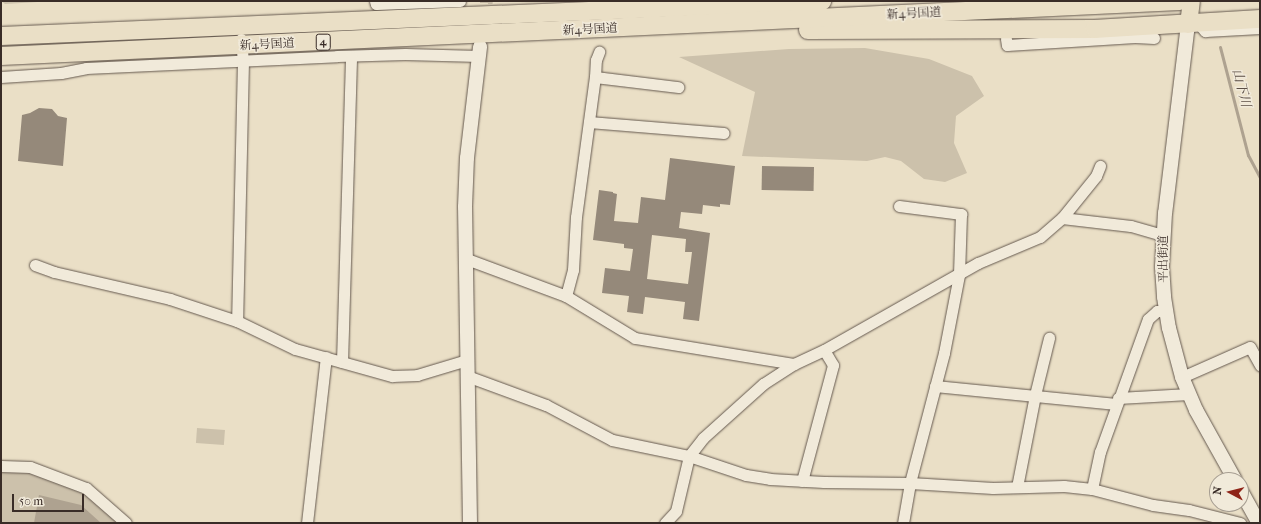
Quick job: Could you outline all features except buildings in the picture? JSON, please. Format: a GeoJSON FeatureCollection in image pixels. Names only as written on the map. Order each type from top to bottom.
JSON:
{"type":"FeatureCollection","features":[{"type":"Feature","properties":{"kind":"highway"},"geometry":{"type":"LineString","coordinates":[[590,6],[656,1]]}},
{"type":"Feature","properties":{"kind":"highway","name":"新4号国道"},"geometry":{"type":"LineString","coordinates":[[1,36],[241,25],[590,6],[822,1]]}},
{"type":"Feature","properties":{"kind":"highway","name":"新4号国道"},"geometry":{"type":"LineString","coordinates":[[1,56],[242,53],[646,27],[1180,1]]}},
{"type":"Feature","properties":{"kind":"highway"},"geometry":{"type":"LineString","coordinates":[[646,27],[704,31],[1095,29],[1260,19]]}},
{"type":"Feature","properties":{"kind":"main road"},"geometry":{"type":"LineString","coordinates":[[1185,1],[1193,24]]}},
{"type":"Feature","properties":{"kind":"main road"},"geometry":{"type":"LineString","coordinates":[[1191,1],[1193,24]]}},
{"type":"Feature","properties":{"kind":"street"},"geometry":{"type":"LineString","coordinates":[[375,1],[376,4],[460,1]]}},
{"type":"Feature","properties":{"kind":"street"},"geometry":{"type":"LineString","coordinates":[[1193,24],[1205,31],[1260,28]]}},
{"type":"Feature","properties":{"kind":"street","name":"平出街道"},"geometry":{"type":"LineString","coordinates":[[1193,24],[1163,236],[1162,267],[1166,311],[1182,377],[1203,424],[1230,472]]}},
{"type":"Feature","properties":{"kind":"street"},"geometry":{"type":"LineString","coordinates":[[237,321],[242,53],[241,25]]}},
{"type":"Feature","properties":{"kind":"street"},"geometry":{"type":"LineString","coordinates":[[1006,39],[1007,45],[1134,37],[1154,38]]}},
{"type":"Feature","properties":{"kind":"street"},"geometry":{"type":"LineString","coordinates":[[1,76],[62,73],[86,68],[242,53],[351,56],[479,51],[467,158],[464,258],[468,376],[470,523]]}},
{"type":"Feature","properties":{"kind":"street"},"geometry":{"type":"LineString","coordinates":[[566,296],[573,270],[576,217],[596,60],[599,52]]}},
{"type":"Feature","properties":{"kind":"street"},"geometry":{"type":"LineString","coordinates":[[342,362],[351,56]]}},
{"type":"Feature","properties":{"kind":"street"},"geometry":{"type":"LineString","coordinates":[[595,77],[678,87]]}},
{"type":"Feature","properties":{"kind":"street"},"geometry":{"type":"LineString","coordinates":[[589,122],[724,133]]}},
{"type":"Feature","properties":{"kind":"street"},"geometry":{"type":"LineString","coordinates":[[665,523],[676,511],[689,456],[718,423],[763,384],[794,364],[824,350],[959,275],[995,256],[1032,242],[1040,237],[1062,218],[1096,176],[1100,166]]}},
{"type":"Feature","properties":{"kind":"street"},"geometry":{"type":"LineString","coordinates":[[899,206],[961,214],[959,275],[944,353],[910,483],[903,523]]}},
{"type":"Feature","properties":{"kind":"street"},"geometry":{"type":"LineString","coordinates":[[1062,218],[1131,226],[1163,236]]}},
{"type":"Feature","properties":{"kind":"street"},"geometry":{"type":"LineString","coordinates":[[464,258],[566,296],[635,338],[794,364]]}},
{"type":"Feature","properties":{"kind":"street"},"geometry":{"type":"LineString","coordinates":[[35,265],[54,272],[170,299],[237,321],[294,349],[392,376],[417,375],[467,360]]}},
{"type":"Feature","properties":{"kind":"street"},"geometry":{"type":"LineString","coordinates":[[1092,489],[1100,452],[1117,401],[1148,319],[1157,311],[1166,311]]}},
{"type":"Feature","properties":{"kind":"street"},"geometry":{"type":"LineString","coordinates":[[1017,487],[1035,395],[1049,338]]}},
{"type":"Feature","properties":{"kind":"street"},"geometry":{"type":"LineString","coordinates":[[1182,377],[1250,347],[1260,365]]}},
{"type":"Feature","properties":{"kind":"street"},"geometry":{"type":"LineString","coordinates":[[802,481],[833,366],[824,350]]}},
{"type":"Feature","properties":{"kind":"street"},"geometry":{"type":"LineString","coordinates":[[307,523],[326,357]]}},
{"type":"Feature","properties":{"kind":"street"},"geometry":{"type":"LineString","coordinates":[[468,376],[546,405],[612,440],[689,456],[746,474],[770,479],[910,483],[993,488],[1064,486],[1092,489],[1153,505],[1189,510],[1240,523]]}},
{"type":"Feature","properties":{"kind":"street"},"geometry":{"type":"LineString","coordinates":[[935,386],[1117,401],[1189,394]]}},
{"type":"Feature","properties":{"kind":"street"},"geometry":{"type":"LineString","coordinates":[[1,466],[30,468],[86,488],[126,523]]}},
{"type":"Feature","properties":{"kind":"street"},"geometry":{"type":"LineString","coordinates":[[1249,505],[1259,523]]}},
{"type":"Feature","properties":{"kind":"shaded area"},"geometry":{"type":"Polygon","coordinates":[[[1,1],[54,1],[5,4],[1,1]]]}},
{"type":"Feature","properties":{"kind":"shaded area"},"geometry":{"type":"Polygon","coordinates":[[[865,48],[929,59],[972,76],[984,96],[956,116],[954,143],[967,173],[945,182],[924,179],[901,161],[885,157],[867,161],[742,156],[755,92],[679,57],[789,49],[865,48]]]}},
{"type":"Feature","properties":{"kind":"shaded area"},"geometry":{"type":"Polygon","coordinates":[[[197,428],[225,430],[224,445],[196,443],[197,428]]]}},
{"type":"Feature","properties":{"kind":"shaded area"},"geometry":{"type":"Polygon","coordinates":[[[1,467],[21,467],[88,490],[126,523],[1,523],[1,467]]]}},
{"type":"Feature","properties":{"kind":"shaded area"},"geometry":{"type":"Polygon","coordinates":[[[39,495],[81,505],[101,523],[34,523],[39,495]]]}},
{"type":"Feature","properties":{"kind":"waterway","name":"山下川"},"geometry":{"type":"LineString","coordinates":[[1220,47],[1248,155],[1260,178]]}},
{"type":"Feature","properties":{"kind":"tunnel"},"geometry":{"type":"LineString","coordinates":[[483,24],[486,1]]}}]}
